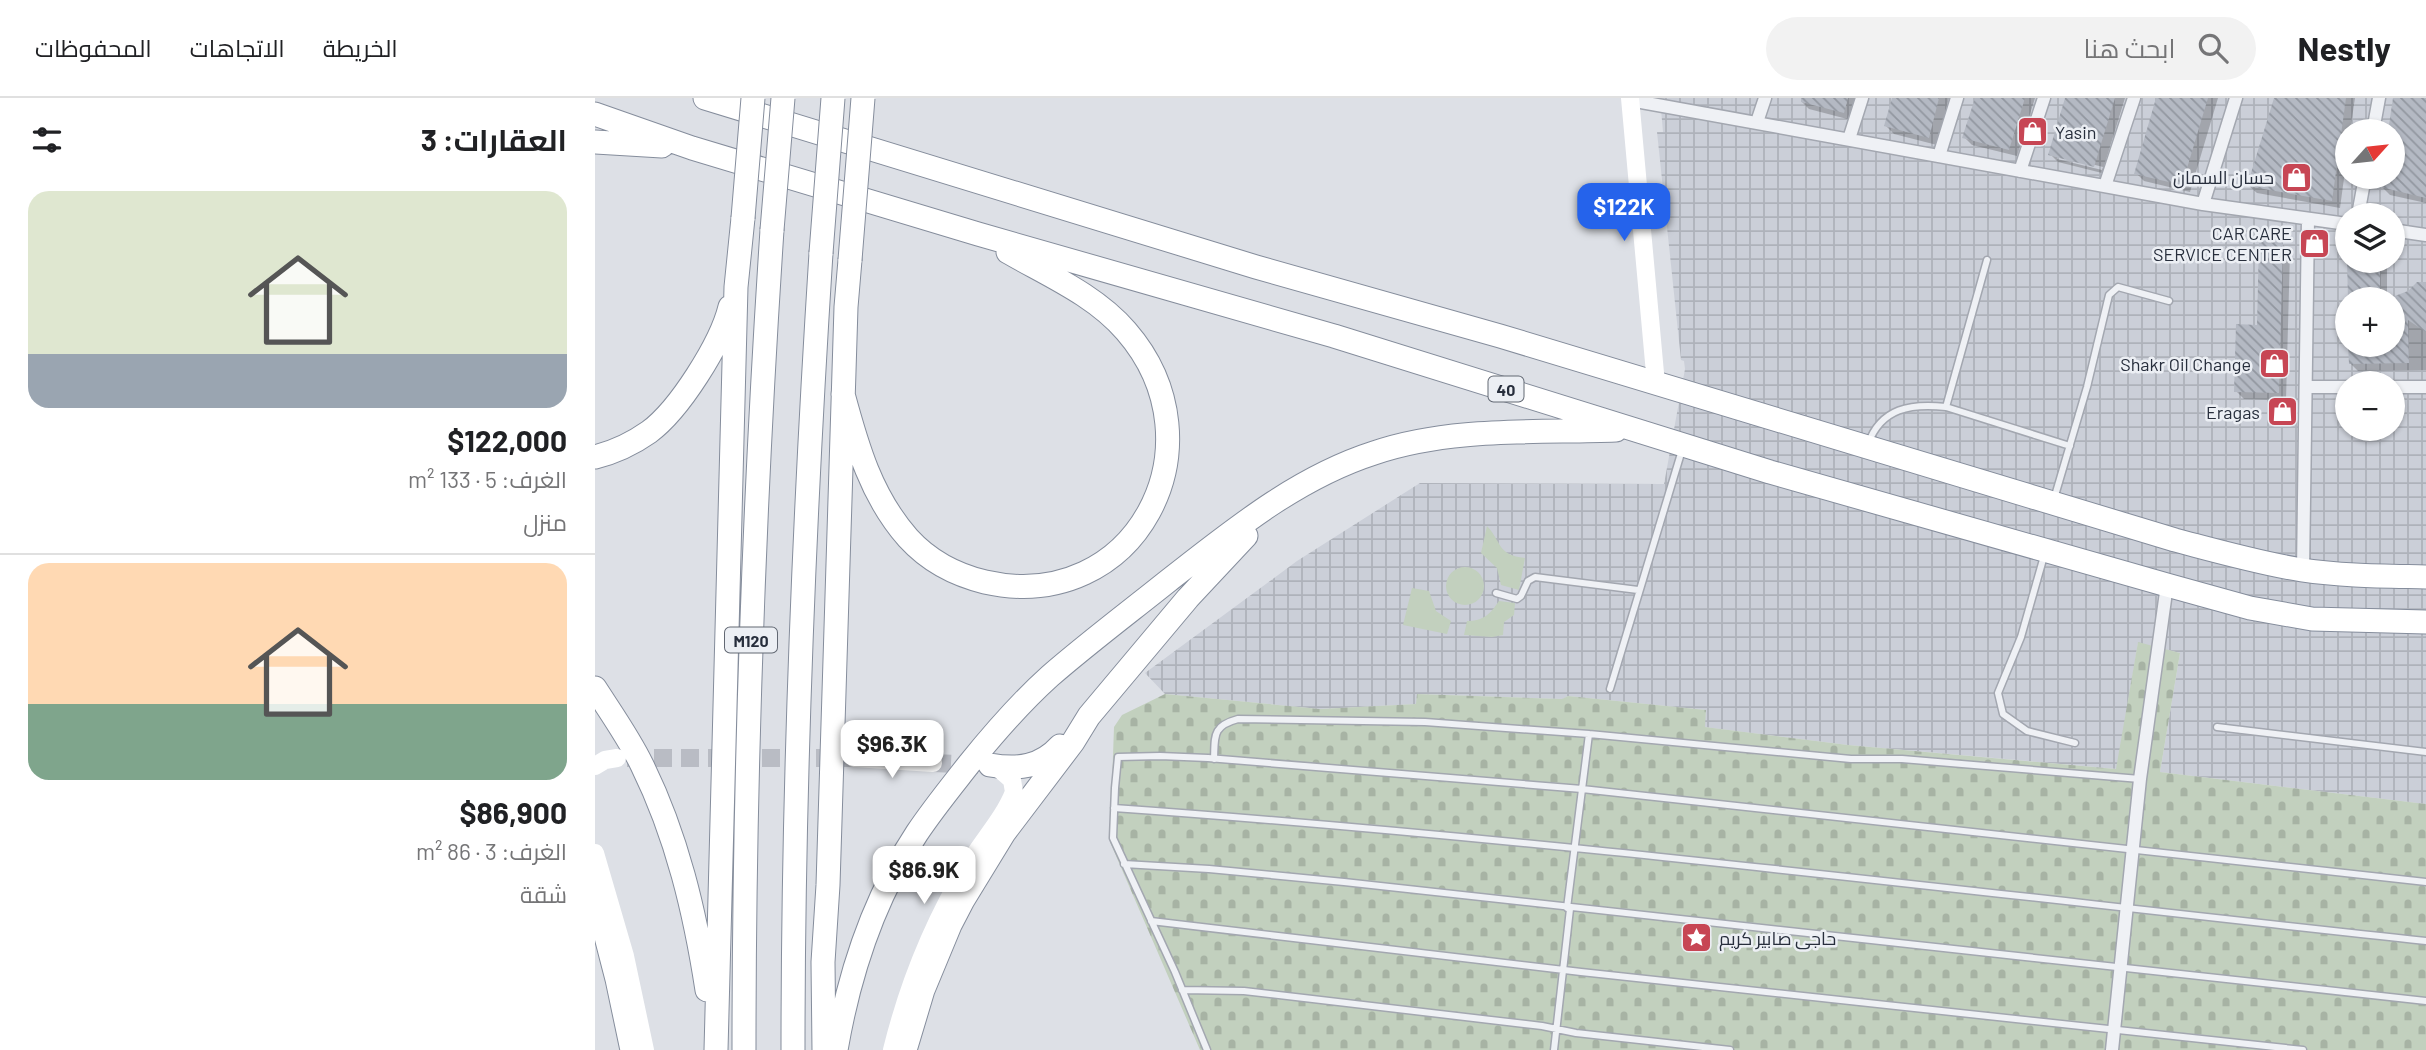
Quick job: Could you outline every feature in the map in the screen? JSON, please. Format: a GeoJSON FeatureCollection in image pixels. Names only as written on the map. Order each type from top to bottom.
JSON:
{"type":"FeatureCollection","features":[{"type":"Feature","properties":{"kind":"highway"},"geometry":{"type":"LineString","coordinates":[[705,98],[1242,263],[1500,336],[2175,540],[2262,563],[2303,570],[2368,576],[2426,577]]}},
{"type":"Feature","properties":{"kind":"highway"},"geometry":{"type":"LineString","coordinates":[[716,1050],[736,287],[753,98]]}},
{"type":"Feature","properties":{"kind":"highway","name":"M120"},"geometry":{"type":"LineString","coordinates":[[744,1050],[748,749],[755,520],[772,230],[783,98]]}},
{"type":"Feature","properties":{"kind":"highway","name":"M120"},"geometry":{"type":"LineString","coordinates":[[793,1050],[802,584],[821,253],[833,98]]}},
{"type":"Feature","properties":{"kind":"highway"},"geometry":{"type":"LineString","coordinates":[[824,1050],[823,962],[829,872],[843,394],[863,98]]}},
{"type":"Feature","properties":{"kind":"highway","name":"40"},"geometry":{"type":"LineString","coordinates":[[595,114],[692,148],[1334,337],[1770,472],[2249,608],[2312,619],[2426,622]]}},
{"type":"Feature","properties":{"kind":"highway"},"geometry":{"type":"LineString","coordinates":[[595,142],[692,148]]}},
{"type":"Feature","properties":{"kind":"highway"},"geometry":{"type":"LineString","coordinates":[[843,394],[860,457],[877,493],[909,540],[955,572],[973,579],[1009,586],[1047,584],[1083,573],[1100,564],[1134,534],[1159,489],[1169,439],[1161,387],[1149,362],[1125,330],[1095,303],[978,234]]}},
{"type":"Feature","properties":{"kind":"highway"},"geometry":{"type":"LineString","coordinates":[[595,457],[619,450],[650,431],[674,407],[703,366],[727,321],[736,287]]}},
{"type":"Feature","properties":{"kind":"highway"},"geometry":{"type":"LineString","coordinates":[[836,1050],[857,959],[877,906],[916,834],[990,738],[1049,677],[1250,518],[1304,485],[1356,459],[1389,448],[1469,435],[1636,429]]}},
{"type":"Feature","properties":{"kind":"highway"},"geometry":{"type":"LineString","coordinates":[[993,766],[1031,766],[1051,755],[1089,716],[1226,556],[1262,520],[1304,485]]}},
{"type":"Feature","properties":{"kind":"highway"},"geometry":{"type":"LineString","coordinates":[[595,688],[642,765],[680,860],[700,944],[716,1050]]}},
{"type":"Feature","properties":{"kind":"highway"},"geometry":{"type":"LineString","coordinates":[[905,1050],[923,990],[963,900],[1004,833],[1073,742],[1089,716]]}},
{"type":"Feature","properties":{"kind":"highway"},"geometry":{"type":"LineString","coordinates":[[595,894],[632,1050]]}},
{"type":"Feature","properties":{"kind":"street"},"geometry":{"type":"LineString","coordinates":[[1758,122],[1765,98]]}},
{"type":"Feature","properties":{"kind":"street"},"geometry":{"type":"LineString","coordinates":[[1849,139],[1862,98]]}},
{"type":"Feature","properties":{"kind":"street"},"geometry":{"type":"LineString","coordinates":[[1939,156],[1957,98]]}},
{"type":"Feature","properties":{"kind":"street"},"geometry":{"type":"LineString","coordinates":[[2020,170],[2044,98]]}},
{"type":"Feature","properties":{"kind":"street"},"geometry":{"type":"LineString","coordinates":[[2105,186],[2134,98]]}},
{"type":"Feature","properties":{"kind":"street"},"geometry":{"type":"LineString","coordinates":[[2203,204],[2236,98]]}},
{"type":"Feature","properties":{"kind":"street"},"geometry":{"type":"LineString","coordinates":[[2375,119],[2379,98]]}},
{"type":"Feature","properties":{"kind":"street"},"geometry":{"type":"LineString","coordinates":[[1656,384],[1630,99],[2203,204],[2335,222]]}},
{"type":"Feature","properties":{"kind":"street"},"geometry":{"type":"LineString","coordinates":[[2303,570],[2308,219]]}},
{"type":"Feature","properties":{"kind":"street"},"geometry":{"type":"LineString","coordinates":[[2405,232],[2426,235]]}},
{"type":"Feature","properties":{"kind":"street"},"geometry":{"type":"LineString","coordinates":[[2307,387],[2335,387]]}},
{"type":"Feature","properties":{"kind":"street"},"geometry":{"type":"LineString","coordinates":[[2405,387],[2426,387]]}},
{"type":"Feature","properties":{"kind":"street"},"geometry":{"type":"LineString","coordinates":[[2112,1050],[2140,779],[2167,585]]}},
{"type":"Feature","properties":{"kind":"street"},"geometry":{"type":"LineString","coordinates":[[595,766],[605,760],[617,758]]}},
{"type":"Feature","properties":{"kind":"street"},"geometry":{"type":"LineString","coordinates":[[854,758],[933,763]]}},
{"type":"Feature","properties":{"kind":"street"},"geometry":{"type":"LineString","coordinates":[[892,1050],[906,1000],[935,926],[968,865],[1014,792],[1012,780],[993,766]]}},
{"type":"Feature","properties":{"kind":"street"},"geometry":{"type":"LineString","coordinates":[[595,853],[625,956],[645,1050]]}},
{"type":"Feature","properties":{"kind":"lane"},"geometry":{"type":"LineString","coordinates":[[1946,407],[1987,260]]}},
{"type":"Feature","properties":{"kind":"lane"},"geometry":{"type":"LineString","coordinates":[[2052,505],[2087,387],[2109,295],[2118,287],[2169,301]]}},
{"type":"Feature","properties":{"kind":"lane"},"geometry":{"type":"LineString","coordinates":[[1867,449],[1873,430],[1892,412],[1927,405],[1946,407],[2070,446]]}},
{"type":"Feature","properties":{"kind":"lane"},"geometry":{"type":"LineString","coordinates":[[1610,689],[1684,445]]}},
{"type":"Feature","properties":{"kind":"lane"},"geometry":{"type":"LineString","coordinates":[[2045,551],[2021,637],[1998,693],[2003,714],[2027,732],[2075,743]]}},
{"type":"Feature","properties":{"kind":"lane"},"geometry":{"type":"LineString","coordinates":[[1496,593],[1517,599],[1528,581],[1535,577],[1638,590]]}},
{"type":"Feature","properties":{"kind":"lane"},"geometry":{"type":"LineString","coordinates":[[1215,759],[1215,735],[1219,727],[1238,719],[1425,722],[1589,734],[1851,759],[1902,759],[2140,779]]}},
{"type":"Feature","properties":{"kind":"lane"},"geometry":{"type":"LineString","coordinates":[[2217,727],[2426,752]]}},
{"type":"Feature","properties":{"kind":"lane"},"geometry":{"type":"LineString","coordinates":[[1554,1050],[1574,848],[1589,734]]}},
{"type":"Feature","properties":{"kind":"lane"},"geometry":{"type":"LineString","coordinates":[[1207,1050],[1114,838],[1118,757],[1215,759],[1582,789],[2426,882]]}},
{"type":"Feature","properties":{"kind":"lane"},"geometry":{"type":"LineString","coordinates":[[1114,808],[1307,822],[1574,848],[1917,883],[2426,941]]}},
{"type":"Feature","properties":{"kind":"lane"},"geometry":{"type":"LineString","coordinates":[[1124,864],[1344,882],[1569,909],[2426,1001]]}},
{"type":"Feature","properties":{"kind":"lane"},"geometry":{"type":"LineString","coordinates":[[1151,921],[1563,970],[2303,1050]]}},
{"type":"Feature","properties":{"kind":"lane"},"geometry":{"type":"LineString","coordinates":[[1182,990],[1244,992],[1730,1050]]}},
{"type":"Feature","properties":{"kind":"shaded area"},"geometry":{"type":"Polygon","coordinates":[[[1660,98],[2426,98],[2426,804],[2160,772],[2180,653],[2138,643],[2117,769],[1848,745],[1704,727],[1706,710],[1568,696],[1563,699],[1417,694],[1417,704],[1320,709],[1165,694],[1145,673],[1297,561],[1420,483],[1664,484],[1685,369],[1684,361],[1681,360],[1657,132],[1663,132],[1660,98]]]}},
{"type":"Feature","properties":{"kind":"green space"},"geometry":{"type":"Polygon","coordinates":[[[1487,526],[1505,551],[1525,558],[1519,590],[1501,585],[1497,568],[1481,553],[1487,526]]]}},
{"type":"Feature","properties":{"kind":"green space"},"geometry":{"type":"Polygon","coordinates":[[[1465,567],[1479,572],[1484,586],[1479,600],[1465,605],[1451,600],[1446,586],[1451,572],[1465,567]]]}},
{"type":"Feature","properties":{"kind":"green space"},"geometry":{"type":"Polygon","coordinates":[[[1412,588],[1429,591],[1436,611],[1451,621],[1447,634],[1403,625],[1412,588]]]}},
{"type":"Feature","properties":{"kind":"green space"},"geometry":{"type":"Polygon","coordinates":[[[1499,601],[1515,603],[1514,615],[1504,622],[1503,635],[1464,635],[1467,621],[1486,616],[1499,601]]]}},
{"type":"Feature","properties":{"kind":"green space"},"geometry":{"type":"Polygon","coordinates":[[[2138,642],[2180,653],[2160,772],[2426,804],[2426,1050],[1200,1050],[1110,842],[1114,727],[1122,715],[1165,694],[1320,709],[1416,704],[1417,694],[1562,699],[1568,696],[1706,710],[1705,727],[1848,745],[2116,769],[2138,642]]]}},
{"type":"Feature","properties":{"kind":"building"},"geometry":{"type":"Polygon","coordinates":[[[1801,98],[1848,98],[1844,113],[1801,102],[1801,98]]]}},
{"type":"Feature","properties":{"kind":"building"},"geometry":{"type":"Polygon","coordinates":[[[1892,98],[1939,98],[1929,138],[1884,126],[1892,98]]]}},
{"type":"Feature","properties":{"kind":"building"},"geometry":{"type":"Polygon","coordinates":[[[1975,98],[2025,98],[2009,150],[1962,138],[1975,98]]]}},
{"type":"Feature","properties":{"kind":"building"},"geometry":{"type":"Polygon","coordinates":[[[2065,98],[2115,98],[2094,167],[2048,155],[2065,98]]]}},
{"type":"Feature","properties":{"kind":"building"},"geometry":{"type":"Polygon","coordinates":[[[2156,98],[2208,98],[2182,185],[2134,174],[2156,98]]]}},
{"type":"Feature","properties":{"kind":"building"},"geometry":{"type":"Polygon","coordinates":[[[2274,98],[2346,98],[2343,119],[2335,119],[2335,179],[2332,201],[2247,186],[2274,98]]]}},
{"type":"Feature","properties":{"kind":"building"},"geometry":{"type":"Polygon","coordinates":[[[2393,98],[2426,98],[2426,198],[2388,189],[2405,189],[2405,119],[2390,119],[2393,98]]]}},
{"type":"Feature","properties":{"kind":"building"},"geometry":{"type":"Polygon","coordinates":[[[2259,241],[2283,242],[2279,393],[2234,392],[2236,324],[2257,325],[2259,241]]]}},
{"type":"Feature","properties":{"kind":"building"},"geometry":{"type":"Polygon","coordinates":[[[2347,273],[2380,273],[2380,287],[2348,287],[2347,273]]]}},
{"type":"Feature","properties":{"kind":"building"},"geometry":{"type":"Polygon","coordinates":[[[2417,282],[2426,282],[2426,332],[2408,320],[2409,363],[2349,364],[2349,357],[2405,357],[2405,292],[2417,282]]]}},
{"type":"Feature","properties":{"kind":"tunnel"},"geometry":{"type":"LineString","coordinates":[[627,758],[854,758]]}},
{"type":"Feature","properties":{"kind":"tunnel"},"geometry":{"type":"LineString","coordinates":[[933,763],[979,765]]}},
{"type":"Feature","properties":{"kind":"place","name":"Yasin"},"geometry":{"type":"Point","coordinates":[2032,132]}},
{"type":"Feature","properties":{"kind":"place","name":"حسان السمان"},"geometry":{"type":"Point","coordinates":[2297,177]}},
{"type":"Feature","properties":{"kind":"place","name":"CAR CARE SERVICE CENTER"},"geometry":{"type":"Point","coordinates":[2315,243]}},
{"type":"Feature","properties":{"kind":"place","name":"Shakr Oil Change"},"geometry":{"type":"Point","coordinates":[2274,364]}},
{"type":"Feature","properties":{"kind":"place","name":"Eragas"},"geometry":{"type":"Point","coordinates":[2283,412]}},
{"type":"Feature","properties":{"kind":"place","name":"حاجی صابیر کریم"},"geometry":{"type":"Point","coordinates":[1696,938]}}]}
